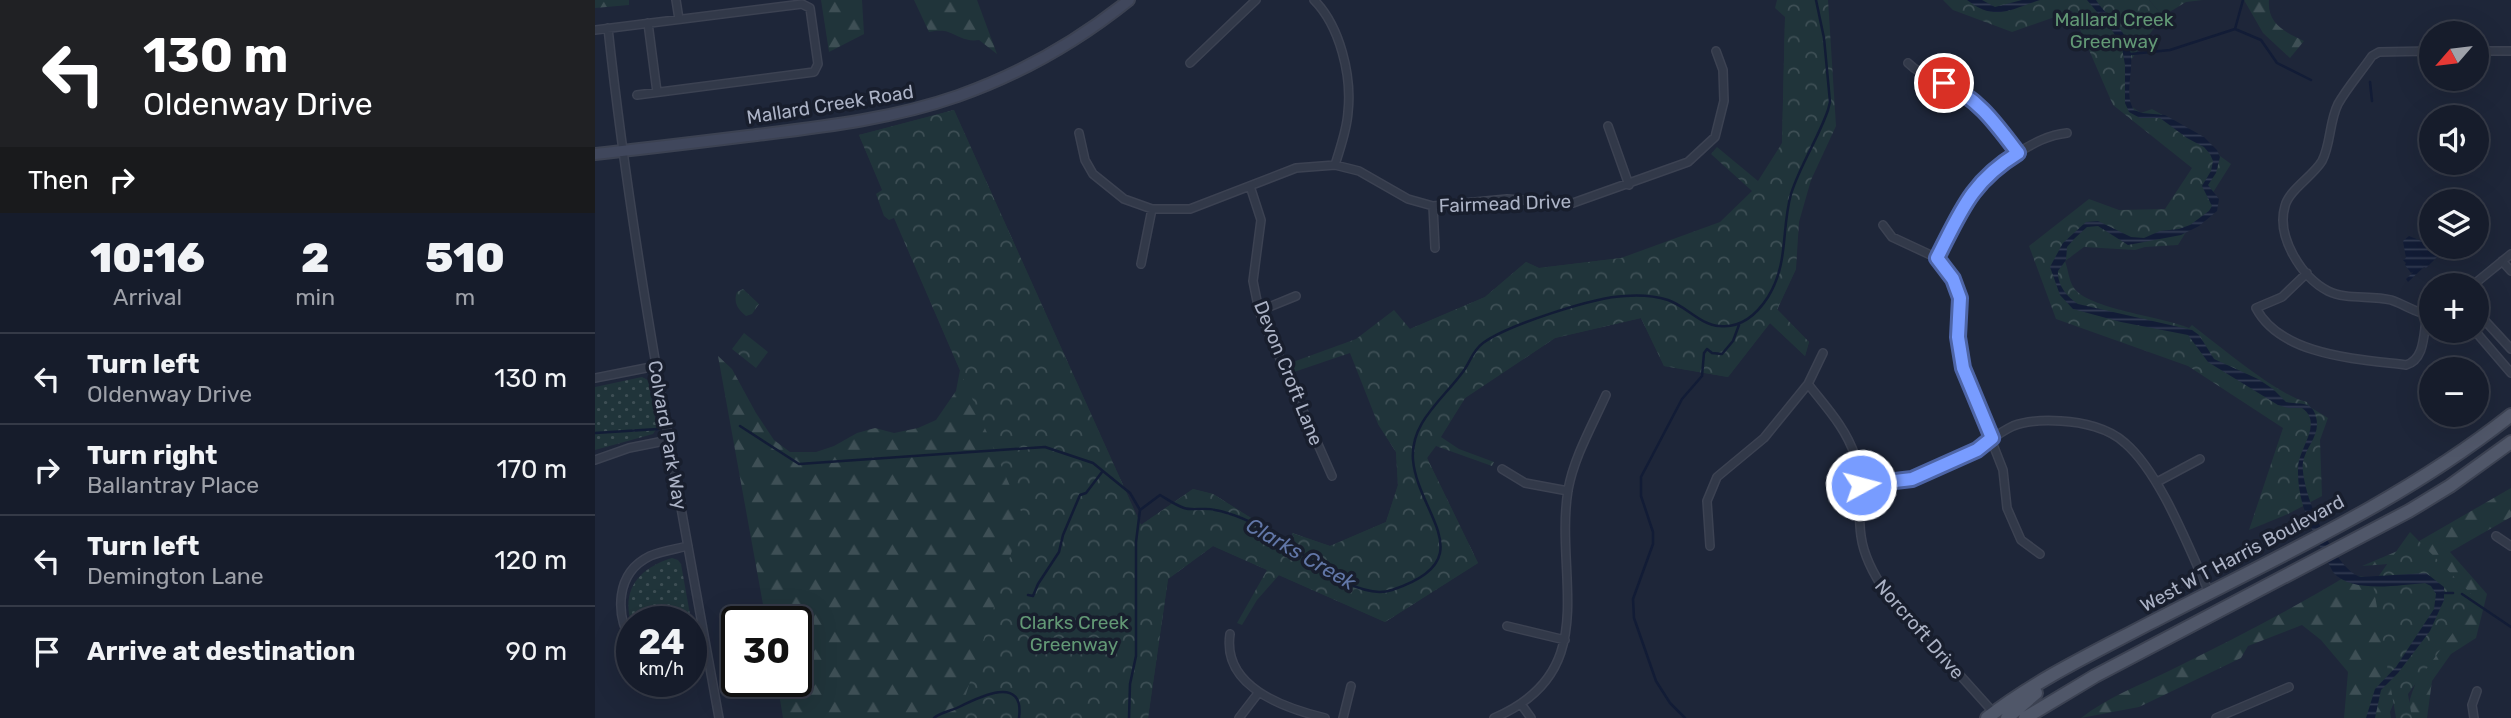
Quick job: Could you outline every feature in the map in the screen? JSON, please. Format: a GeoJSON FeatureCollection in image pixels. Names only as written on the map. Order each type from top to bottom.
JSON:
{"type":"FeatureCollection","features":[{"type":"Feature","properties":{"kind":"main road","name":"Mallard Creek Road"},"geometry":{"type":"LineString","coordinates":[[595,154],[826,126],[881,117],[933,104],[981,87],[1043,58],[1084,34],[1129,0]]}},
{"type":"Feature","properties":{"kind":"main road","name":"West W T Harris Boulevard"},"geometry":{"type":"LineString","coordinates":[[1992,716],[2069,666],[2388,498],[2457,455],[2511,415]]}},
{"type":"Feature","properties":{"kind":"main road","name":"West W T Harris Boulevard"},"geometry":{"type":"LineString","coordinates":[[2025,718],[2095,676],[2409,511],[2450,486],[2511,442]]}},
{"type":"Feature","properties":{"kind":"main road"},"geometry":{"type":"LineString","coordinates":[[2007,718],[2010,712],[2069,666]]}},
{"type":"Feature","properties":{"kind":"street"},"geometry":{"type":"LineString","coordinates":[[676,0],[679,19]]}},
{"type":"Feature","properties":{"kind":"street"},"geometry":{"type":"LineString","coordinates":[[1190,63],[1256,0]]}},
{"type":"Feature","properties":{"kind":"street"},"geometry":{"type":"LineString","coordinates":[[1314,0],[1332,27],[1347,79],[1348,115],[1335,165]]}},
{"type":"Feature","properties":{"kind":"street"},"geometry":{"type":"LineString","coordinates":[[595,30],[807,5],[811,12],[817,67],[810,74],[637,95]]}},
{"type":"Feature","properties":{"kind":"street"},"geometry":{"type":"LineString","coordinates":[[648,23],[657,92]]}},
{"type":"Feature","properties":{"kind":"street","name":"Colvard Park Way"},"geometry":{"type":"LineString","coordinates":[[608,28],[621,151],[656,366],[719,718]]}},
{"type":"Feature","properties":{"kind":"street","name":"Fairmead Drive"},"geometry":{"type":"LineString","coordinates":[[1079,133],[1085,160],[1093,173],[1124,199],[1152,209],[1190,209],[1296,168],[1335,165],[1359,171],[1408,199],[1433,206],[1507,199],[1573,203],[1688,162],[1715,137],[1724,101],[1723,70],[1716,51]]}},
{"type":"Feature","properties":{"kind":"street"},"geometry":{"type":"LineString","coordinates":[[2419,51],[2379,52],[2372,56],[2338,105],[2323,158],[2311,176],[2285,203],[2283,221],[2286,240],[2307,273],[2329,292],[2389,300],[2419,311]]}},
{"type":"Feature","properties":{"kind":"street"},"geometry":{"type":"LineString","coordinates":[[2489,51],[2511,51]]}},
{"type":"Feature","properties":{"kind":"street"},"geometry":{"type":"LineString","coordinates":[[1907,63],[1922,74],[1971,98],[1994,121],[2018,153]]}},
{"type":"Feature","properties":{"kind":"street"},"geometry":{"type":"LineString","coordinates":[[1608,126],[1629,184]]}},
{"type":"Feature","properties":{"kind":"street"},"geometry":{"type":"LineString","coordinates":[[1937,258],[1975,188],[1997,165],[2045,137],[2067,133]]}},
{"type":"Feature","properties":{"kind":"street","name":"Devon Croft Lane"},"geometry":{"type":"LineString","coordinates":[[1250,186],[1261,220],[1253,281],[1259,311],[1332,475]]}},
{"type":"Feature","properties":{"kind":"street"},"geometry":{"type":"LineString","coordinates":[[1433,206],[1435,248]]}},
{"type":"Feature","properties":{"kind":"street"},"geometry":{"type":"LineString","coordinates":[[1140,264],[1152,209]]}},
{"type":"Feature","properties":{"kind":"street"},"geometry":{"type":"LineString","coordinates":[[1884,225],[1892,237],[1937,258],[1953,279],[1960,298],[1958,337],[1963,368],[2003,470],[2007,508],[2021,540],[2040,554]]}},
{"type":"Feature","properties":{"kind":"street"},"geometry":{"type":"LineString","coordinates":[[2488,273],[2511,254]]}},
{"type":"Feature","properties":{"kind":"street"},"geometry":{"type":"LineString","coordinates":[[2502,261],[2511,271]]}},
{"type":"Feature","properties":{"kind":"street"},"geometry":{"type":"LineString","coordinates":[[2307,273],[2282,297],[2256,308],[2262,320],[2276,332],[2317,352],[2406,365],[2412,363],[2421,352],[2423,343]]}},
{"type":"Feature","properties":{"kind":"street"},"geometry":{"type":"LineString","coordinates":[[1259,311],[1296,296]]}},
{"type":"Feature","properties":{"kind":"street"},"geometry":{"type":"LineString","coordinates":[[2489,325],[2509,347],[2495,355]]}},
{"type":"Feature","properties":{"kind":"street"},"geometry":{"type":"LineString","coordinates":[[2485,343],[2511,373]]}},
{"type":"Feature","properties":{"kind":"street"},"geometry":{"type":"LineString","coordinates":[[1710,546],[1707,501],[1717,477],[1764,438],[1808,384],[1823,353]]}},
{"type":"Feature","properties":{"kind":"street"},"geometry":{"type":"LineString","coordinates":[[595,379],[656,366]]}},
{"type":"Feature","properties":{"kind":"street","name":"Norcroft Drive"},"geometry":{"type":"LineString","coordinates":[[1808,384],[1841,424],[1855,456],[1861,485],[1861,536],[1874,576],[1992,716]]}},
{"type":"Feature","properties":{"kind":"street"},"geometry":{"type":"LineString","coordinates":[[1494,718],[1521,704],[1542,685],[1552,672],[1565,640],[1568,612],[1568,491],[1575,463],[1606,395]]}},
{"type":"Feature","properties":{"kind":"street"},"geometry":{"type":"LineString","coordinates":[[1861,485],[1912,479],[1977,450],[2015,425],[2038,420],[2085,422],[2125,442],[2157,482],[2209,592]]}},
{"type":"Feature","properties":{"kind":"street"},"geometry":{"type":"LineString","coordinates":[[595,460],[629,448],[669,440]]}},
{"type":"Feature","properties":{"kind":"street"},"geometry":{"type":"LineString","coordinates":[[2157,482],[2200,459]]}},
{"type":"Feature","properties":{"kind":"street"},"geometry":{"type":"LineString","coordinates":[[1502,469],[1525,483],[1568,491]]}},
{"type":"Feature","properties":{"kind":"street"},"geometry":{"type":"LineString","coordinates":[[2496,536],[2511,546]]}},
{"type":"Feature","properties":{"kind":"street"},"geometry":{"type":"LineString","coordinates":[[620,606],[621,590],[632,571],[649,556],[688,546]]}},
{"type":"Feature","properties":{"kind":"street"},"geometry":{"type":"LineString","coordinates":[[1507,626],[1565,640]]}},
{"type":"Feature","properties":{"kind":"street"},"geometry":{"type":"LineString","coordinates":[[1230,634],[1229,651],[1234,665],[1259,692],[1279,705],[1325,718]]}},
{"type":"Feature","properties":{"kind":"street"},"geometry":{"type":"LineString","coordinates":[[1343,718],[1351,686]]}},
{"type":"Feature","properties":{"kind":"street"},"geometry":{"type":"LineString","coordinates":[[2216,718],[2290,687]]}},
{"type":"Feature","properties":{"kind":"street"},"geometry":{"type":"LineString","coordinates":[[2474,718],[2472,705],[2477,691]]}},
{"type":"Feature","properties":{"kind":"street"},"geometry":{"type":"LineString","coordinates":[[1239,718],[1259,692]]}},
{"type":"Feature","properties":{"kind":"street"},"geometry":{"type":"LineString","coordinates":[[1521,704],[1531,718]]}},
{"type":"Feature","properties":{"kind":"green space"},"geometry":{"type":"Polygon","coordinates":[[[595,0],[629,0],[629,5],[595,8],[595,0]]]}},
{"type":"Feature","properties":{"kind":"green space"},"geometry":{"type":"Polygon","coordinates":[[[821,0],[862,0],[864,34],[829,52],[821,0]]]}},
{"type":"Feature","properties":{"kind":"green space"},"geometry":{"type":"Polygon","coordinates":[[[914,0],[977,0],[997,54],[979,40],[966,39],[946,31],[929,32],[914,0]]]}},
{"type":"Feature","properties":{"kind":"green space","name":"Clarks Creek Greenway"},"geometry":{"type":"Polygon","coordinates":[[[1777,0],[1828,0],[1836,126],[1811,180],[1799,222],[1796,269],[1777,309],[1809,342],[1805,356],[1770,323],[1728,377],[1664,366],[1641,318],[1555,338],[1465,398],[1441,437],[1459,449],[1494,462],[1492,466],[1436,446],[1427,458],[1478,563],[1385,622],[1279,575],[1257,600],[1242,625],[1237,623],[1267,570],[1213,546],[1168,579],[1148,718],[962,718],[960,713],[1023,516],[894,218],[889,220],[884,216],[876,194],[882,190],[859,135],[954,110],[1141,525],[1193,489],[1213,494],[1297,547],[1292,533],[1330,546],[1386,522],[1398,485],[1396,452],[1378,424],[1350,353],[1294,372],[1290,363],[1356,339],[1394,310],[1410,329],[1485,297],[1526,262],[1539,268],[1621,258],[1720,222],[1752,191],[1711,154],[1717,147],[1758,181],[1782,143],[1785,17],[1775,8],[1777,0]]]}},
{"type":"Feature","properties":{"kind":"green space","name":"Clarks Creek Greenway"},"geometry":{"type":"Polygon","coordinates":[[[1814,0],[1762,254],[1796,269],[1777,310],[1809,342],[1805,356],[1770,323],[1728,377],[1664,366],[1641,318],[1555,338],[1465,398],[1427,458],[1478,563],[1385,622],[1213,546],[1168,579],[1148,718],[783,718],[780,697],[812,697],[812,606],[763,606],[718,356],[732,369],[774,440],[790,452],[816,452],[834,446],[857,433],[875,428],[894,433],[918,428],[936,420],[956,391],[960,370],[859,135],[954,110],[1141,525],[1193,489],[1213,494],[1297,547],[1292,533],[1330,546],[1386,522],[1398,485],[1396,452],[1378,424],[1410,329],[1485,297],[1526,262],[1539,268],[1621,258],[1754,222],[1782,143],[1785,17],[1814,0]]]}},
{"type":"Feature","properties":{"kind":"green space","name":"Mallard Creek Greenway"},"geometry":{"type":"Polygon","coordinates":[[[1943,0],[2149,0],[2163,16],[2128,64],[2128,104],[2141,113],[2152,109],[2204,138],[2231,164],[2212,194],[2214,210],[2186,232],[2178,245],[2135,250],[2084,247],[2065,261],[2070,278],[2074,288],[2094,302],[2189,328],[2192,325],[2281,391],[2307,402],[2310,407],[2328,418],[2320,440],[2322,496],[2249,530],[2283,428],[2188,366],[2056,319],[2029,246],[2089,199],[2119,210],[2165,209],[2192,168],[2113,105],[2072,11],[2012,32],[1953,10],[1943,0]]]}},
{"type":"Feature","properties":{"kind":"green space"},"geometry":{"type":"Polygon","coordinates":[[[2149,0],[2203,0],[2186,2],[2163,16],[2149,0]]]}},
{"type":"Feature","properties":{"kind":"green space"},"geometry":{"type":"Polygon","coordinates":[[[2244,0],[2269,0],[2274,21],[2304,41],[2290,58],[2263,33],[2244,0]]]}},
{"type":"Feature","properties":{"kind":"green space"},"geometry":{"type":"Polygon","coordinates":[[[743,289],[759,304],[752,314],[746,316],[736,303],[737,292],[743,289]]]}},
{"type":"Feature","properties":{"kind":"green space"},"geometry":{"type":"Polygon","coordinates":[[[744,333],[768,352],[756,368],[732,349],[744,333]]]}},
{"type":"Feature","properties":{"kind":"green space"},"geometry":{"type":"Polygon","coordinates":[[[642,377],[648,380],[657,428],[653,434],[595,450],[595,387],[642,377]]]}},
{"type":"Feature","properties":{"kind":"green space"},"geometry":{"type":"Polygon","coordinates":[[[2511,488],[2511,517],[2450,552],[2487,594],[2476,638],[2451,654],[2432,681],[2427,718],[2407,718],[2416,683],[2450,618],[2461,584],[2425,557],[2402,563],[2362,566],[2414,544],[2511,488]]]}},
{"type":"Feature","properties":{"kind":"green space"},"geometry":{"type":"Polygon","coordinates":[[[2410,532],[2477,600],[2408,694],[2412,718],[2396,718],[2373,584],[2410,532]]]}},
{"type":"Feature","properties":{"kind":"green space"},"geometry":{"type":"Polygon","coordinates":[[[672,558],[681,564],[688,606],[629,606],[635,582],[660,562],[672,558]]]}},
{"type":"Feature","properties":{"kind":"green space"},"geometry":{"type":"Polygon","coordinates":[[[2348,575],[2383,579],[2403,680],[2390,712],[2391,718],[2344,718],[2348,672],[2321,640],[2302,625],[2248,646],[2241,658],[2139,707],[2081,718],[2113,698],[2261,624],[2348,575]]]}},
{"type":"Feature","properties":{"kind":"water"},"geometry":{"type":"Polygon","coordinates":[[[1967,0],[1982,0],[1995,7],[2022,0],[2040,0],[2012,10],[1995,12],[1986,11],[1967,0]]]}},
{"type":"Feature","properties":{"kind":"water"},"geometry":{"type":"Polygon","coordinates":[[[2087,0],[2096,0],[2128,43],[2131,57],[2129,96],[2134,110],[2165,115],[2204,137],[2217,150],[2220,157],[2216,173],[2208,185],[2219,199],[2217,211],[2199,226],[2181,235],[2128,245],[2098,226],[2087,227],[2067,247],[2066,260],[2058,271],[2061,286],[2078,304],[2192,330],[2199,335],[2214,359],[2258,379],[2286,402],[2304,404],[2311,408],[2316,417],[2317,429],[2303,462],[2303,474],[2313,509],[2340,560],[2361,577],[2426,573],[2444,587],[2444,600],[2430,631],[2398,673],[2381,690],[2375,718],[2366,718],[2375,689],[2396,667],[2434,609],[2436,594],[2431,586],[2425,583],[2363,586],[2341,579],[2333,572],[2314,534],[2301,496],[2298,468],[2310,429],[2308,414],[2302,408],[2278,405],[2208,362],[2188,335],[2073,309],[2060,295],[2050,267],[2063,243],[2086,222],[2098,221],[2131,237],[2144,238],[2160,231],[2190,225],[2212,206],[2202,186],[2211,171],[2213,161],[2210,154],[2204,147],[2160,118],[2140,118],[2129,112],[2125,103],[2122,48],[2112,30],[2087,0]]]}},
{"type":"Feature","properties":{"kind":"water"},"geometry":{"type":"Polygon","coordinates":[[[2409,236],[2419,240],[2419,259],[2435,259],[2408,282],[2406,279],[2413,272],[2411,273],[2403,260],[2406,258],[2403,241],[2409,236]]]}},
{"type":"Feature","properties":{"kind":"waterway","name":"Clarks Creek"},"geometry":{"type":"LineString","coordinates":[[1129,718],[1130,684],[1136,656],[1136,542],[1140,510],[1160,495],[1184,508],[1211,509],[1248,521],[1279,538],[1348,584],[1378,592],[1392,590],[1420,578],[1435,565],[1440,550],[1439,534],[1417,480],[1413,447],[1422,423],[1483,343],[1531,320],[1611,298],[1635,296],[1663,299],[1675,303],[1706,322],[1720,326],[1742,322],[1759,309],[1768,297],[1779,272],[1791,194],[1830,102],[1824,38],[1816,0]]}},
{"type":"Feature","properties":{"kind":"waterway"},"geometry":{"type":"LineString","coordinates":[[2235,29],[2243,0]]}},
{"type":"Feature","properties":{"kind":"waterway"},"geometry":{"type":"LineString","coordinates":[[2131,54],[2170,50],[2235,29],[2261,40],[2277,63],[2311,80]]}},
{"type":"Feature","properties":{"kind":"waterway"},"geometry":{"type":"LineString","coordinates":[[2370,82],[2372,101]]}},
{"type":"Feature","properties":{"kind":"waterway"},"geometry":{"type":"LineString","coordinates":[[1685,718],[1670,703],[1656,681],[1634,618],[1633,599],[1653,544],[1653,532],[1641,496],[1641,477],[1682,399],[1702,376],[1704,353],[1707,349],[1712,353],[1722,354],[1733,341],[1739,325]]}},
{"type":"Feature","properties":{"kind":"waterway"},"geometry":{"type":"LineString","coordinates":[[740,426],[799,464],[1045,447],[1093,463],[1130,493],[1140,510]]}},
{"type":"Feature","properties":{"kind":"waterway"},"geometry":{"type":"LineString","coordinates":[[595,433],[658,429]]}},
{"type":"Feature","properties":{"kind":"waterway"},"geometry":{"type":"LineString","coordinates":[[1028,595],[1033,596],[1059,552],[1063,535],[1080,495],[1086,493],[1102,472]]}},
{"type":"Feature","properties":{"kind":"waterway"},"geometry":{"type":"LineString","coordinates":[[2442,593],[2453,593]]}},
{"type":"Feature","properties":{"kind":"waterway"},"geometry":{"type":"LineString","coordinates":[[2462,594],[2511,627]]}},
{"type":"Feature","properties":{"kind":"waterway","name":"Clarks Creek"},"geometry":{"type":"LineString","coordinates":[[934,718],[978,698],[999,692],[1015,696],[1019,704],[1019,718]]}},
{"type":"Feature","properties":{"kind":"route"},"geometry":{"type":"LineString","coordinates":[[1861,485],[1912,479],[1977,450],[1992,438],[1963,368],[1958,337],[1960,298],[1953,279],[1937,258],[1975,188],[1997,165],[2018,153],[1983,109],[1971,98],[1944,83]]}}]}
